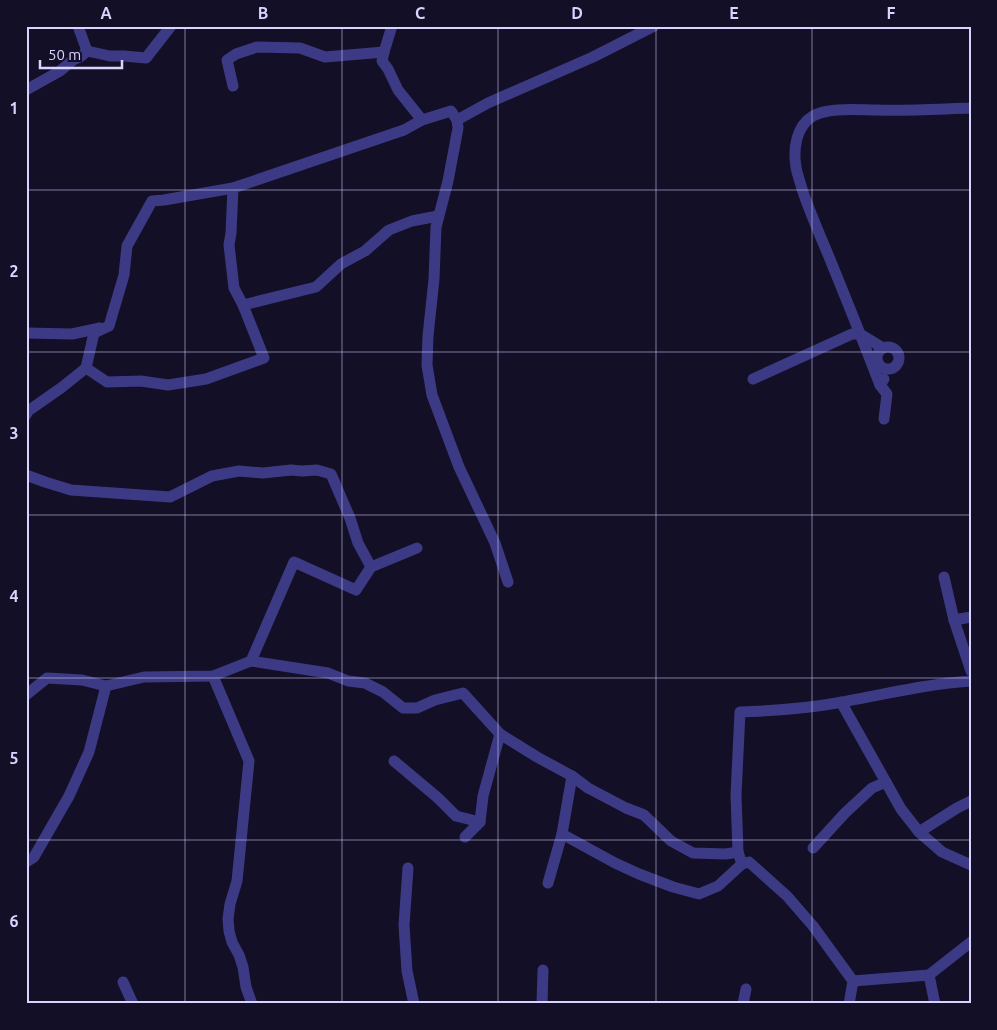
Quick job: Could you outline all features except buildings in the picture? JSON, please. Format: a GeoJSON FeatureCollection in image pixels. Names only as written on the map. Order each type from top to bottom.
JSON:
{"type":"FeatureCollection","features":[{"type":"Feature","properties":{"kind":"street"},"geometry":{"type":"LineString","coordinates":[[78,26],[87,51]]}},
{"type":"Feature","properties":{"kind":"street"},"geometry":{"type":"LineString","coordinates":[[87,51],[110,56],[146,58],[171,26]]}},
{"type":"Feature","properties":{"kind":"street"},"geometry":{"type":"LineString","coordinates":[[392,26],[382,61],[398,90],[422,120]]}},
{"type":"Feature","properties":{"kind":"street"},"geometry":{"type":"LineString","coordinates":[[457,120],[488,103],[594,57],[654,26]]}},
{"type":"Feature","properties":{"kind":"street"},"geometry":{"type":"LineString","coordinates":[[234,86],[226,60],[236,54],[257,47],[300,48],[325,57],[384,52]]}},
{"type":"Feature","properties":{"kind":"street"},"geometry":{"type":"LineString","coordinates":[[26,90],[60,71],[87,51]]}},
{"type":"Feature","properties":{"kind":"street"},"geometry":{"type":"LineString","coordinates":[[884,419],[887,394],[880,385],[807,205],[798,178],[795,158],[799,130],[814,115],[823,112],[971,108]]}},
{"type":"Feature","properties":{"kind":"street"},"geometry":{"type":"LineString","coordinates":[[109,326],[124,275],[127,246],[152,201],[233,188],[404,130],[422,120],[452,111],[457,120],[458,128],[448,180],[436,227],[434,279],[428,336],[428,365],[432,395],[459,467],[496,543],[508,582]]}},
{"type":"Feature","properties":{"kind":"street"},"geometry":{"type":"LineString","coordinates":[[86,368],[107,382],[141,381],[168,385],[206,379],[264,358],[243,305],[234,288],[229,245],[233,188]]}},
{"type":"Feature","properties":{"kind":"street"},"geometry":{"type":"LineString","coordinates":[[243,305],[316,286],[341,264],[365,251],[389,230],[412,221],[438,216]]}},
{"type":"Feature","properties":{"kind":"street"},"geometry":{"type":"LineString","coordinates":[[26,333],[72,334],[109,326]]}},
{"type":"Feature","properties":{"kind":"street"},"geometry":{"type":"LineString","coordinates":[[26,415],[28,411],[86,368],[94,332],[109,326]]}},
{"type":"Feature","properties":{"kind":"street"},"geometry":{"type":"LineString","coordinates":[[753,380],[852,334],[860,334],[883,348]]}},
{"type":"Feature","properties":{"kind":"street"},"geometry":{"type":"LineString","coordinates":[[883,348],[893,348],[898,354],[898,362],[895,367],[890,369],[882,368],[877,362],[877,354],[883,348]]}},
{"type":"Feature","properties":{"kind":"street"},"geometry":{"type":"LineString","coordinates":[[880,385],[890,369]]}},
{"type":"Feature","properties":{"kind":"street"},"geometry":{"type":"LineString","coordinates":[[26,475],[71,490],[170,497],[212,476],[239,471],[263,474],[292,470],[317,470],[331,474],[350,518],[358,543],[371,567]]}},
{"type":"Feature","properties":{"kind":"street"},"geometry":{"type":"LineString","coordinates":[[251,661],[294,562],[356,590],[371,567],[417,548]]}},
{"type":"Feature","properties":{"kind":"street"},"geometry":{"type":"LineString","coordinates":[[944,577],[954,620],[971,671]]}},
{"type":"Feature","properties":{"kind":"street"},"geometry":{"type":"LineString","coordinates":[[954,620],[971,617]]}},
{"type":"Feature","properties":{"kind":"street"},"geometry":{"type":"LineString","coordinates":[[26,695],[47,678],[82,680],[106,686],[144,677],[213,676],[251,661],[328,673],[348,681],[365,684],[382,692],[403,708],[417,708],[435,700],[463,693],[500,734],[572,776],[588,788],[626,808],[644,815],[670,841],[693,854],[738,852]]}},
{"type":"Feature","properties":{"kind":"street"},"geometry":{"type":"LineString","coordinates":[[213,676],[249,761],[237,880],[228,919],[232,942],[243,967],[246,987],[252,1004]]}},
{"type":"Feature","properties":{"kind":"street"},"geometry":{"type":"LineString","coordinates":[[742,864],[738,852],[736,795],[740,712],[776,711],[841,702],[942,683],[971,681]]}},
{"type":"Feature","properties":{"kind":"street"},"geometry":{"type":"LineString","coordinates":[[26,862],[34,857],[69,796],[88,752],[106,686]]}},
{"type":"Feature","properties":{"kind":"street"},"geometry":{"type":"LineString","coordinates":[[841,702],[901,809],[919,832],[942,852],[971,865]]}},
{"type":"Feature","properties":{"kind":"street"},"geometry":{"type":"LineString","coordinates":[[465,837],[480,822],[483,796],[500,734]]}},
{"type":"Feature","properties":{"kind":"street"},"geometry":{"type":"LineString","coordinates":[[394,761],[438,798],[456,816],[480,822]]}},
{"type":"Feature","properties":{"kind":"street"},"geometry":{"type":"LineString","coordinates":[[548,883],[562,834],[572,776]]}},
{"type":"Feature","properties":{"kind":"street"},"geometry":{"type":"LineString","coordinates":[[813,848],[872,788],[886,782]]}},
{"type":"Feature","properties":{"kind":"street"},"geometry":{"type":"LineString","coordinates":[[919,832],[971,801]]}},
{"type":"Feature","properties":{"kind":"street"},"geometry":{"type":"LineString","coordinates":[[562,834],[639,874],[672,887],[698,894],[718,886],[742,864],[749,862],[787,896],[813,926],[853,981],[849,1004]]}},
{"type":"Feature","properties":{"kind":"street"},"geometry":{"type":"LineString","coordinates":[[408,868],[404,925],[407,971],[414,1004]]}},
{"type":"Feature","properties":{"kind":"street"},"geometry":{"type":"LineString","coordinates":[[853,981],[929,975],[971,942]]}},
{"type":"Feature","properties":{"kind":"street"},"geometry":{"type":"LineString","coordinates":[[542,1004],[543,970]]}},
{"type":"Feature","properties":{"kind":"street"},"geometry":{"type":"LineString","coordinates":[[929,975],[935,1004]]}},
{"type":"Feature","properties":{"kind":"street"},"geometry":{"type":"LineString","coordinates":[[123,982],[133,1004]]}},
{"type":"Feature","properties":{"kind":"street"},"geometry":{"type":"LineString","coordinates":[[743,1004],[746,989]]}}]}
